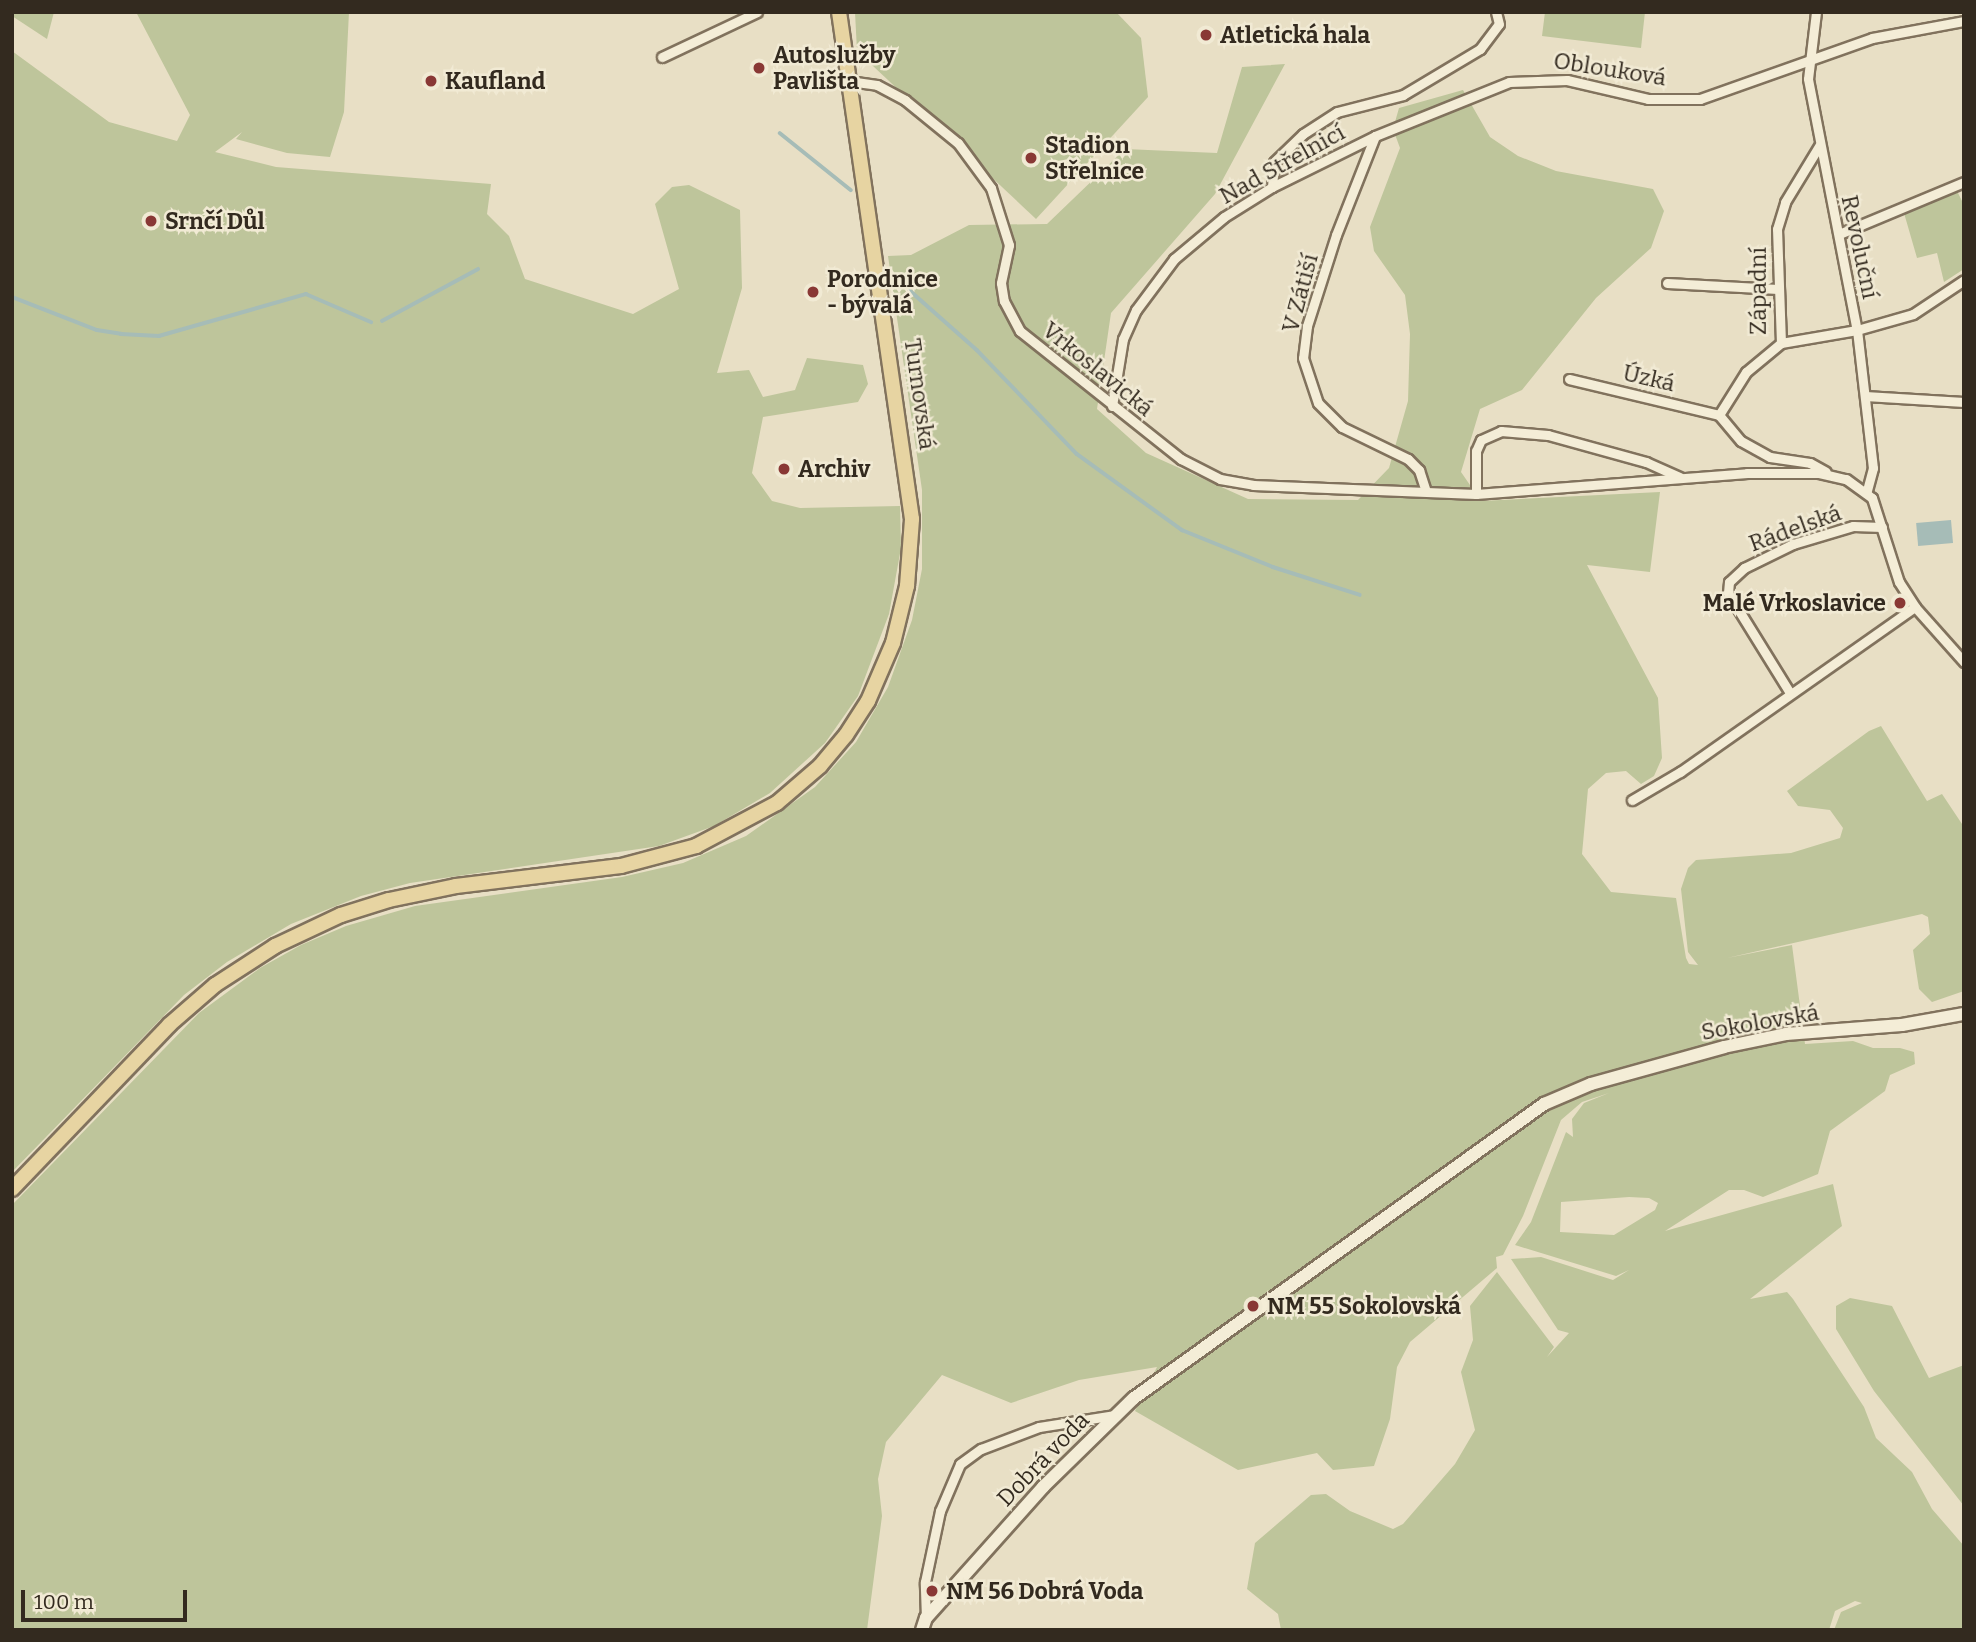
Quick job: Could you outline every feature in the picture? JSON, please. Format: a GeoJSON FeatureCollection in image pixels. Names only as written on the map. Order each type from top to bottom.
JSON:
{"type":"FeatureCollection","features":[{"type":"Feature","properties":{"kind":"main road","name":"Turnovská"},"geometry":{"type":"LineString","coordinates":[[12,1189],[191,1004],[254,958],[296,935],[341,915],[413,894],[662,857],[719,837],[761,813],[807,779],[846,735],[877,682],[901,617],[912,548],[910,491],[839,12]]}},
{"type":"Feature","properties":{"kind":"street"},"geometry":{"type":"LineString","coordinates":[[662,57],[757,12]]}},
{"type":"Feature","properties":{"kind":"street"},"geometry":{"type":"LineString","coordinates":[[1272,187],[1274,162],[1303,134],[1337,112],[1403,95],[1480,49],[1499,24],[1496,12]]}},
{"type":"Feature","properties":{"kind":"street","name":"Revoluční"},"geometry":{"type":"LineString","coordinates":[[1816,12],[1807,58],[1819,146],[1857,330],[1873,468],[1867,491]]}},
{"type":"Feature","properties":{"kind":"street","name":"Oblouková"},"geometry":{"type":"LineString","coordinates":[[1375,136],[1510,82],[1567,80],[1648,99],[1700,99],[1807,58],[1872,38],[1964,21]]}},
{"type":"Feature","properties":{"kind":"street","name":"Vrkoslavická"},"geometry":{"type":"LineString","coordinates":[[849,81],[877,85],[905,100],[958,143],[991,188],[1009,245],[1001,283],[1004,301],[1020,331],[1181,459],[1220,479],[1253,485],[1476,494],[1747,473],[1834,476],[1867,491]]}},
{"type":"Feature","properties":{"kind":"street","name":"Nad Střelnicí"},"geometry":{"type":"LineString","coordinates":[[1112,406],[1123,339],[1136,310],[1174,259],[1224,217],[1272,187],[1375,136]]}},
{"type":"Feature","properties":{"kind":"street","name":"V Zátiší"},"geometry":{"type":"LineString","coordinates":[[1375,136],[1328,261],[1307,326],[1303,358],[1318,403],[1342,427],[1408,459],[1419,470],[1426,491]]}},
{"type":"Feature","properties":{"kind":"street","name":"Západní"},"geometry":{"type":"LineString","coordinates":[[1719,415],[1746,372],[1781,343],[1777,229],[1785,202],[1819,146]]}},
{"type":"Feature","properties":{"kind":"street"},"geometry":{"type":"LineString","coordinates":[[1839,234],[1964,182]]}},
{"type":"Feature","properties":{"kind":"street"},"geometry":{"type":"LineString","coordinates":[[1781,343],[1857,330],[1926,308],[1964,279]]}},
{"type":"Feature","properties":{"kind":"street"},"geometry":{"type":"LineString","coordinates":[[1667,283],[1778,289]]}},
{"type":"Feature","properties":{"kind":"street","name":"Úzká"},"geometry":{"type":"LineString","coordinates":[[1569,379],[1719,415]]}},
{"type":"Feature","properties":{"kind":"street"},"geometry":{"type":"LineString","coordinates":[[1865,396],[1964,402]]}},
{"type":"Feature","properties":{"kind":"street"},"geometry":{"type":"LineString","coordinates":[[1719,415],[1741,441],[1770,457],[1810,463],[1834,476]]}},
{"type":"Feature","properties":{"kind":"street","name":"Vrkoslavická"},"geometry":{"type":"LineString","coordinates":[[1476,494],[1476,451],[1481,440],[1501,430],[1548,435],[1646,461],[1682,478]]}},
{"type":"Feature","properties":{"kind":"street"},"geometry":{"type":"LineString","coordinates":[[1867,491],[1882,527],[1899,582],[1914,607],[1964,662]]}},
{"type":"Feature","properties":{"kind":"street","name":"Rádelská"},"geometry":{"type":"LineString","coordinates":[[1790,693],[1728,593],[1729,582],[1744,568],[1794,544],[1853,526],[1882,527]]}},
{"type":"Feature","properties":{"kind":"street"},"geometry":{"type":"LineString","coordinates":[[1632,800],[1654,790],[1914,607]]}},
{"type":"Feature","properties":{"kind":"street","name":"Sokolovská"},"geometry":{"type":"LineString","coordinates":[[1115,1415],[1520,1118],[1569,1092],[1786,1034],[1902,1025],[1964,1014]]}},
{"type":"Feature","properties":{"kind":"street","name":"Dobrá voda"},"geometry":{"type":"LineString","coordinates":[[924,1624],[1043,1487],[1115,1415]]}},
{"type":"Feature","properties":{"kind":"street","name":"Dobrá voda"},"geometry":{"type":"LineString","coordinates":[[924,1624],[925,1582],[940,1511],[960,1464],[981,1449],[1039,1427],[1115,1415]]}},
{"type":"Feature","properties":{"kind":"green space"},"geometry":{"type":"Polygon","coordinates":[[[12,12],[54,12],[47,39],[12,16],[12,12]]]}},
{"type":"Feature","properties":{"kind":"green space"},"geometry":{"type":"Polygon","coordinates":[[[136,12],[349,12],[344,112],[330,157],[287,153],[236,139],[242,132],[215,152],[276,167],[491,184],[487,214],[509,236],[525,279],[633,314],[679,289],[655,204],[672,187],[689,185],[740,210],[742,288],[717,373],[749,370],[763,397],[795,390],[807,358],[863,365],[868,384],[858,402],[763,417],[752,473],[772,501],[800,508],[900,506],[901,548],[889,614],[858,696],[825,743],[770,793],[714,826],[659,846],[410,883],[361,896],[291,924],[227,962],[184,995],[12,1172],[12,51],[109,122],[177,141],[190,115],[136,12]]]}},
{"type":"Feature","properties":{"kind":"green space","name":"Stadion Střelnice"},"geometry":{"type":"Polygon","coordinates":[[[855,12],[1116,12],[1141,38],[1148,97],[1036,219],[857,51],[855,12]]]}},
{"type":"Feature","properties":{"kind":"green space"},"geometry":{"type":"Polygon","coordinates":[[[1545,12],[1645,12],[1641,48],[1542,36],[1545,12]]]}},
{"type":"Feature","properties":{"kind":"green space"},"geometry":{"type":"Polygon","coordinates":[[[1285,64],[1215,194],[1111,313],[1097,409],[1146,453],[1248,499],[1358,500],[1389,468],[1408,401],[1410,334],[1405,295],[1374,251],[1370,227],[1400,148],[1393,129],[1399,108],[1463,90],[1490,137],[1518,156],[1556,171],[1653,189],[1664,211],[1651,248],[1596,298],[1522,390],[1480,409],[1461,472],[1481,501],[1660,492],[1650,572],[1587,565],[1658,698],[1662,758],[1654,776],[1641,784],[1626,771],[1606,773],[1588,789],[1582,854],[1611,892],[1676,898],[1686,958],[1689,964],[1698,965],[1688,952],[1681,889],[1688,868],[1696,860],[1791,853],[1840,838],[1843,828],[1830,810],[1798,806],[1787,791],[1869,731],[1881,726],[1927,801],[1942,794],[1964,827],[1964,991],[1932,1002],[1919,989],[1913,950],[1930,934],[1928,917],[1922,914],[1727,958],[1792,945],[1805,1044],[1853,1041],[1873,1048],[1900,1048],[1914,1052],[1915,1064],[1890,1075],[1885,1091],[1830,1131],[1818,1174],[1763,1197],[1744,1190],[1729,1190],[1665,1231],[1833,1184],[1842,1226],[1750,1299],[1787,1292],[1864,1407],[1876,1438],[1912,1472],[1932,1509],[1964,1546],[1964,1630],[1834,1630],[1841,1612],[1862,1603],[1855,1601],[1835,1611],[1829,1630],[1281,1630],[1278,1614],[1247,1589],[1255,1543],[1311,1495],[1326,1494],[1350,1511],[1393,1529],[1403,1524],[1455,1464],[1475,1430],[1461,1372],[1473,1340],[1470,1306],[1497,1272],[1554,1347],[1547,1357],[1569,1333],[1558,1330],[1511,1259],[1541,1257],[1613,1280],[1629,1270],[1616,1276],[1515,1245],[1531,1222],[1566,1132],[1573,1137],[1572,1119],[1584,1103],[1609,1093],[1582,1102],[1561,1120],[1523,1216],[1503,1255],[1496,1257],[1497,1268],[1410,1342],[1397,1367],[1390,1419],[1374,1466],[1333,1470],[1317,1453],[1238,1470],[1135,1411],[1157,1367],[1079,1380],[1011,1403],[942,1375],[886,1442],[878,1479],[882,1516],[867,1630],[12,1630],[12,1205],[199,1013],[260,968],[301,945],[346,926],[415,906],[622,877],[683,863],[746,836],[815,787],[856,742],[888,687],[912,620],[922,569],[922,490],[888,256],[911,255],[969,225],[1047,224],[1125,149],[1217,153],[1242,67],[1285,64]],[[1649,1198],[1561,1202],[1560,1232],[1614,1235],[1655,1210],[1658,1203],[1649,1198]]]}},
{"type":"Feature","properties":{"kind":"green space"},"geometry":{"type":"Polygon","coordinates":[[[1957,191],[1964,205],[1964,269],[1944,282],[1937,253],[1917,258],[1904,213],[1957,191]]]}},
{"type":"Feature","properties":{"kind":"green space"},"geometry":{"type":"Polygon","coordinates":[[[1850,1298],[1892,1306],[1929,1378],[1964,1365],[1964,1506],[1874,1391],[1836,1329],[1836,1306],[1850,1298]]]}},
{"type":"Feature","properties":{"kind":"water"},"geometry":{"type":"Polygon","coordinates":[[[1951,520],[1953,543],[1918,546],[1916,523],[1951,520]]]}},
{"type":"Feature","properties":{"kind":"waterway"},"geometry":{"type":"LineString","coordinates":[[780,133],[851,190]]}},
{"type":"Feature","properties":{"kind":"waterway"},"geometry":{"type":"LineString","coordinates":[[382,321],[478,269]]}},
{"type":"Feature","properties":{"kind":"waterway"},"geometry":{"type":"LineString","coordinates":[[897,279],[977,350],[1077,454],[1182,530],[1273,567],[1360,595]]}},
{"type":"Feature","properties":{"kind":"waterway"},"geometry":{"type":"LineString","coordinates":[[12,297],[97,330],[121,334],[159,336],[306,294],[371,322]]}},
{"type":"Feature","properties":{"kind":"place","name":"Atletická hala"},"geometry":{"type":"Point","coordinates":[1206,35]}},
{"type":"Feature","properties":{"kind":"place","name":"Autoslužby Pavlišta"},"geometry":{"type":"Point","coordinates":[759,68]}},
{"type":"Feature","properties":{"kind":"place","name":"Kaufland"},"geometry":{"type":"Point","coordinates":[431,81]}},
{"type":"Feature","properties":{"kind":"place","name":"Stadion Střelnice"},"geometry":{"type":"Point","coordinates":[1031,158]}},
{"type":"Feature","properties":{"kind":"place","name":"Srnčí Důl"},"geometry":{"type":"Point","coordinates":[151,221]}},
{"type":"Feature","properties":{"kind":"place","name":"Porodnice - bývalá"},"geometry":{"type":"Point","coordinates":[813,292]}},
{"type":"Feature","properties":{"kind":"place","name":"Archiv"},"geometry":{"type":"Point","coordinates":[784,469]}},
{"type":"Feature","properties":{"kind":"place","name":"Malé Vrkoslavice"},"geometry":{"type":"Point","coordinates":[1900,603]}},
{"type":"Feature","properties":{"kind":"place","name":"NM 55 Sokolovská"},"geometry":{"type":"Point","coordinates":[1253,1306]}},
{"type":"Feature","properties":{"kind":"place","name":"NM 56 Dobrá Voda"},"geometry":{"type":"Point","coordinates":[932,1591]}}]}
